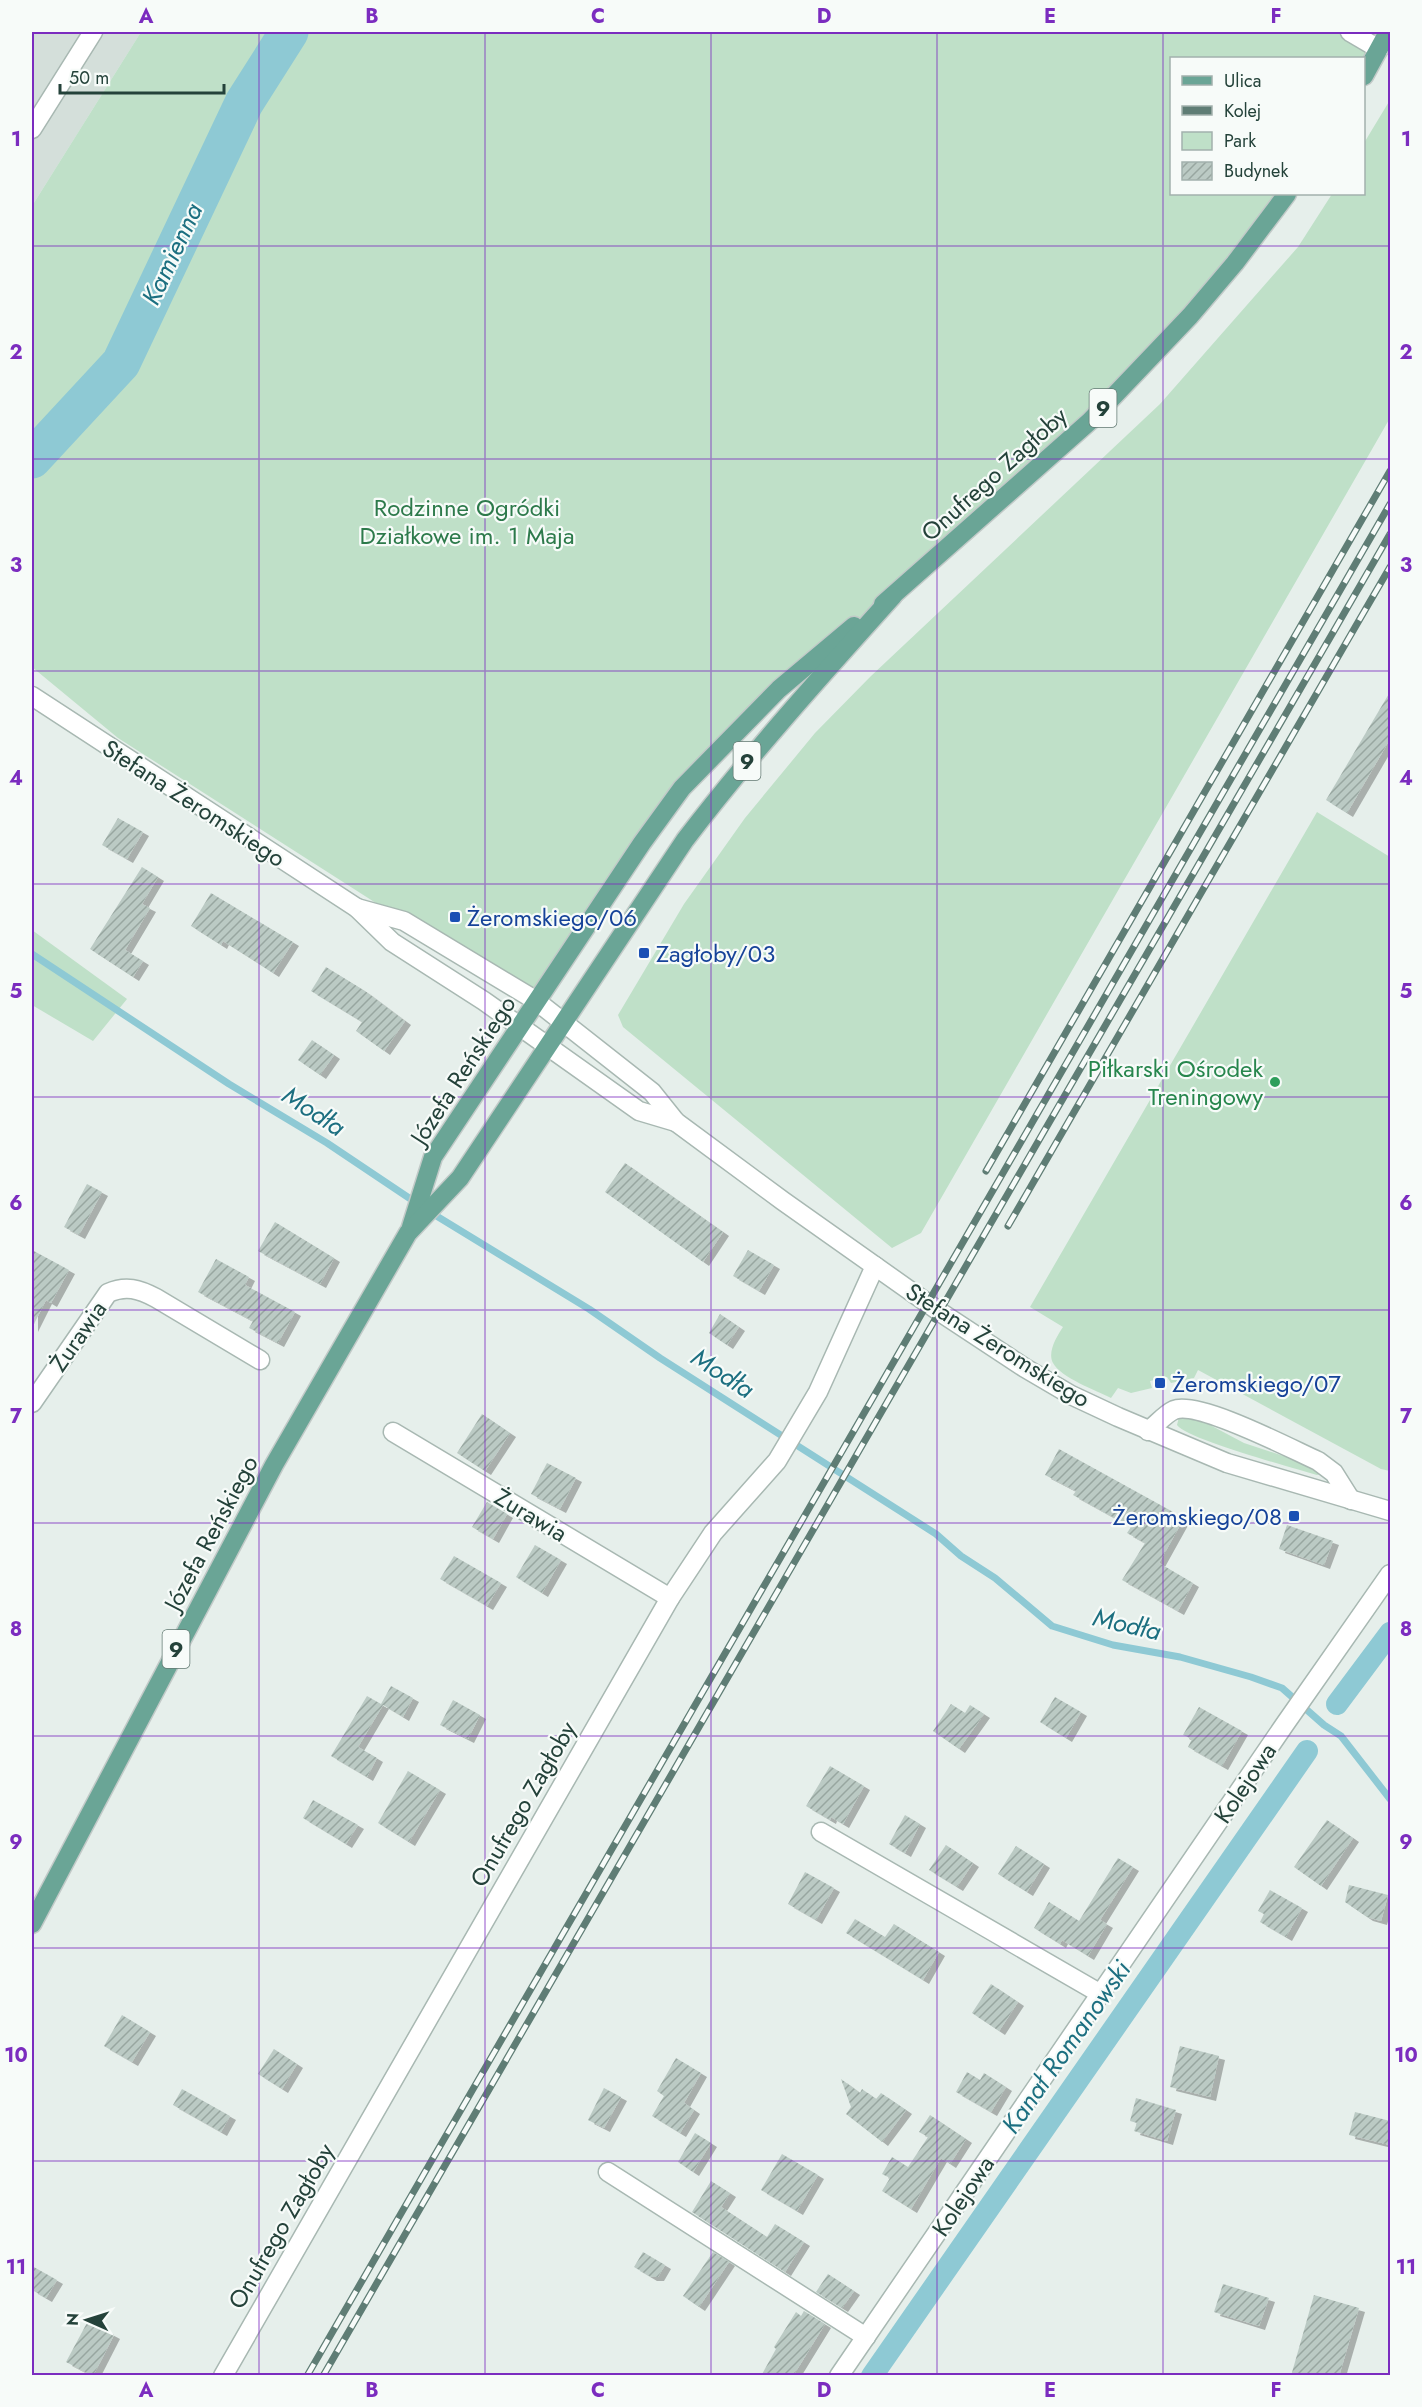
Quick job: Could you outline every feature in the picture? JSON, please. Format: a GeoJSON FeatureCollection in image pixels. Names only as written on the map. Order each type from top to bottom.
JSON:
{"type":"FeatureCollection","features":[{"type":"Feature","properties":{"kind":"main road"},"geometry":{"type":"LineString","coordinates":[[1365,74],[1388,32]]}},
{"type":"Feature","properties":{"kind":"main road","name":"Onufrego Zagłoby"},"geometry":{"type":"LineString","coordinates":[[536,1000],[682,788],[779,689],[816,656],[893,596],[1090,421],[1198,307],[1286,195]]}},
{"type":"Feature","properties":{"kind":"main road","name":"Onufrego Zagłoby"},"geometry":{"type":"LineString","coordinates":[[564,1021],[685,840],[724,789],[779,722],[893,596]]}},
{"type":"Feature","properties":{"kind":"main road","name":"Józefa Reńskiego"},"geometry":{"type":"LineString","coordinates":[[32,1924],[274,1465],[408,1233],[433,1158],[536,1000]]}},
{"type":"Feature","properties":{"kind":"main road","name":"Józefa Reńskiego"},"geometry":{"type":"LineString","coordinates":[[408,1233],[460,1178],[564,1021]]}},
{"type":"Feature","properties":{"kind":"street"},"geometry":{"type":"LineString","coordinates":[[32,129],[93,32]]}},
{"type":"Feature","properties":{"kind":"street"},"geometry":{"type":"LineString","coordinates":[[1350,32],[1379,49]]}},
{"type":"Feature","properties":{"kind":"street","name":"Stefana Żeromskiego"},"geometry":{"type":"LineString","coordinates":[[32,696],[357,908],[392,942],[518,1026],[639,1112],[676,1122]]}},
{"type":"Feature","properties":{"kind":"street","name":"Stefana Żeromskiego"},"geometry":{"type":"LineString","coordinates":[[357,908],[404,921],[536,1000],[652,1092],[676,1122],[875,1266],[1025,1368],[1071,1395],[1148,1431],[1227,1463],[1390,1511]]}},
{"type":"Feature","properties":{"kind":"street","name":"Onufrego Zagłoby"},"geometry":{"type":"LineString","coordinates":[[223,2376],[670,1598],[713,1533],[737,1503],[777,1461],[818,1392],[875,1266]]}},
{"type":"Feature","properties":{"kind":"street","name":"Żurawia"},"geometry":{"type":"LineString","coordinates":[[32,1403],[108,1293],[120,1287],[140,1290],[156,1298],[260,1360]]}},
{"type":"Feature","properties":{"kind":"street"},"geometry":{"type":"LineString","coordinates":[[1148,1431],[1173,1411],[1184,1408],[1205,1411],[1318,1461],[1334,1473],[1351,1500]]}},
{"type":"Feature","properties":{"kind":"street","name":"Żurawia"},"geometry":{"type":"LineString","coordinates":[[393,1432],[670,1598]]}},
{"type":"Feature","properties":{"kind":"street","name":"Kolejowa"},"geometry":{"type":"LineString","coordinates":[[839,2376],[1390,1574]]}},
{"type":"Feature","properties":{"kind":"street"},"geometry":{"type":"LineString","coordinates":[[821,1832],[1101,1994]]}},
{"type":"Feature","properties":{"kind":"street"},"geometry":{"type":"LineString","coordinates":[[608,2172],[866,2337]]}},
{"type":"Feature","properties":{"kind":"shaded area"},"geometry":{"type":"Polygon","coordinates":[[[32,32],[141,32],[32,206],[32,32]]]}},
{"type":"Feature","properties":{"kind":"green space","name":"Rodzinne Ogródki Działkowe im. 1 Maja"},"geometry":{"type":"Polygon","coordinates":[[[141,32],[1388,32],[1365,57],[1170,57],[1170,195],[1286,195],[1190,316],[682,788],[535,1000],[404,921],[118,738],[32,667],[32,206],[141,32]]]}},
{"type":"Feature","properties":{"kind":"green space"},"geometry":{"type":"Polygon","coordinates":[[[1390,100],[1390,418],[921,1233],[892,1248],[623,1027],[618,1015],[684,904],[745,818],[815,733],[871,676],[1160,404],[1298,247],[1331,195],[1365,195],[1365,141],[1390,100]]]}},
{"type":"Feature","properties":{"kind":"green space","name":"Piłkarski Ośrodek Treningowy"},"geometry":{"type":"Polygon","coordinates":[[[1317,812],[1390,857],[1390,1471],[1381,1469],[1198,1370],[1194,1378],[1171,1383],[1167,1377],[1150,1381],[1152,1388],[1131,1393],[1118,1388],[1111,1398],[1088,1388],[1063,1373],[1051,1359],[1054,1344],[1063,1327],[1030,1307],[1317,812]]]}},
{"type":"Feature","properties":{"kind":"green space"},"geometry":{"type":"Polygon","coordinates":[[[32,930],[127,999],[93,1041],[32,1005],[32,930]]]}},
{"type":"Feature","properties":{"kind":"green space"},"geometry":{"type":"Polygon","coordinates":[[[1179,1417],[1195,1417],[1244,1443],[1311,1465],[1320,1474],[1265,1460],[1199,1438],[1177,1425],[1179,1417]]]}},
{"type":"Feature","properties":{"kind":"building"},"geometry":{"type":"Polygon","coordinates":[[[1390,692],[1390,739],[1347,813],[1326,800],[1390,692]]]}},
{"type":"Feature","properties":{"kind":"building"},"geometry":{"type":"Polygon","coordinates":[[[118,818],[143,832],[127,859],[102,845],[118,818]]]}},
{"type":"Feature","properties":{"kind":"building"},"geometry":{"type":"Polygon","coordinates":[[[142,867],[158,877],[142,904],[150,908],[125,950],[143,961],[133,977],[90,949],[142,867]]]}},
{"type":"Feature","properties":{"kind":"building"},"geometry":{"type":"Polygon","coordinates":[[[211,893],[293,942],[273,973],[223,941],[221,945],[191,926],[211,893]]]}},
{"type":"Feature","properties":{"kind":"building"},"geometry":{"type":"Polygon","coordinates":[[[326,967],[365,991],[405,1021],[384,1051],[356,1031],[362,1022],[311,991],[326,967]]]}},
{"type":"Feature","properties":{"kind":"building"},"geometry":{"type":"Polygon","coordinates":[[[312,1040],[334,1055],[320,1075],[298,1060],[312,1040]]]}},
{"type":"Feature","properties":{"kind":"building"},"geometry":{"type":"Polygon","coordinates":[[[625,1163],[723,1232],[703,1262],[605,1192],[625,1163]]]}},
{"type":"Feature","properties":{"kind":"building"},"geometry":{"type":"Polygon","coordinates":[[[87,1184],[102,1192],[79,1235],[64,1227],[87,1184]]]}},
{"type":"Feature","properties":{"kind":"building"},"geometry":{"type":"Polygon","coordinates":[[[275,1222],[334,1258],[320,1284],[258,1251],[275,1222]]]}},
{"type":"Feature","properties":{"kind":"building"},"geometry":{"type":"Polygon","coordinates":[[[32,1250],[69,1270],[51,1303],[46,1300],[32,1328],[32,1250]]]}},
{"type":"Feature","properties":{"kind":"building"},"geometry":{"type":"Polygon","coordinates":[[[748,1250],[774,1265],[759,1291],[733,1276],[748,1250]]]}},
{"type":"Feature","properties":{"kind":"building"},"geometry":{"type":"Polygon","coordinates":[[[216,1259],[249,1277],[245,1285],[295,1312],[278,1343],[249,1328],[253,1321],[198,1292],[216,1259]]]}},
{"type":"Feature","properties":{"kind":"building"},"geometry":{"type":"Polygon","coordinates":[[[720,1314],[739,1327],[727,1345],[709,1333],[720,1314]]]}},
{"type":"Feature","properties":{"kind":"building"},"geometry":{"type":"Polygon","coordinates":[[[482,1414],[510,1433],[485,1471],[457,1453],[482,1414]]]}},
{"type":"Feature","properties":{"kind":"building"},"geometry":{"type":"Polygon","coordinates":[[[1059,1449],[1184,1518],[1159,1563],[1193,1583],[1178,1611],[1122,1580],[1145,1543],[1127,1533],[1131,1527],[1073,1495],[1076,1491],[1045,1475],[1059,1449]]]}},
{"type":"Feature","properties":{"kind":"building"},"geometry":{"type":"Polygon","coordinates":[[[547,1463],[576,1478],[560,1509],[531,1494],[547,1463]]]}},
{"type":"Feature","properties":{"kind":"building"},"geometry":{"type":"Polygon","coordinates":[[[487,1502],[507,1514],[493,1539],[472,1527],[487,1502]]]}},
{"type":"Feature","properties":{"kind":"building"},"geometry":{"type":"Polygon","coordinates":[[[1287,1525],[1333,1541],[1324,1565],[1279,1549],[1287,1525]]]}},
{"type":"Feature","properties":{"kind":"building"},"geometry":{"type":"Polygon","coordinates":[[[535,1545],[561,1560],[542,1593],[516,1577],[535,1545]]]}},
{"type":"Feature","properties":{"kind":"building"},"geometry":{"type":"Polygon","coordinates":[[[454,1556],[501,1583],[487,1606],[440,1579],[454,1556]]]}},
{"type":"Feature","properties":{"kind":"building"},"geometry":{"type":"Polygon","coordinates":[[[391,1686],[413,1698],[403,1717],[383,1705],[358,1747],[377,1758],[367,1777],[331,1756],[367,1696],[381,1704],[391,1686]]]}},
{"type":"Feature","properties":{"kind":"building"},"geometry":{"type":"Polygon","coordinates":[[[1055,1697],[1081,1712],[1066,1738],[1040,1722],[1055,1697]]]}},
{"type":"Feature","properties":{"kind":"building"},"geometry":{"type":"Polygon","coordinates":[[[453,1700],[480,1715],[468,1739],[440,1725],[453,1700]]]}},
{"type":"Feature","properties":{"kind":"building"},"geometry":{"type":"Polygon","coordinates":[[[951,1704],[965,1713],[970,1705],[984,1714],[959,1749],[933,1731],[951,1704]]]}},
{"type":"Feature","properties":{"kind":"building"},"geometry":{"type":"Polygon","coordinates":[[[1199,1707],[1242,1731],[1222,1766],[1188,1747],[1192,1739],[1183,1735],[1199,1707]]]}},
{"type":"Feature","properties":{"kind":"building"},"geometry":{"type":"Polygon","coordinates":[[[830,1766],[864,1786],[843,1824],[831,1817],[830,1820],[806,1806],[830,1766]]]}},
{"type":"Feature","properties":{"kind":"building"},"geometry":{"type":"Polygon","coordinates":[[[408,1771],[440,1790],[409,1842],[378,1823],[408,1771]]]}},
{"type":"Feature","properties":{"kind":"building"},"geometry":{"type":"Polygon","coordinates":[[[313,1800],[358,1825],[346,1844],[303,1818],[313,1800]]]}},
{"type":"Feature","properties":{"kind":"building"},"geometry":{"type":"Polygon","coordinates":[[[905,1815],[920,1824],[905,1853],[889,1844],[905,1815]]]}},
{"type":"Feature","properties":{"kind":"building"},"geometry":{"type":"Polygon","coordinates":[[[1327,1820],[1353,1838],[1321,1886],[1294,1867],[1327,1820]]]}},
{"type":"Feature","properties":{"kind":"building"},"geometry":{"type":"Polygon","coordinates":[[[946,1845],[973,1863],[957,1887],[929,1870],[946,1845]]]}},
{"type":"Feature","properties":{"kind":"building"},"geometry":{"type":"Polygon","coordinates":[[[1016,1846],[1044,1864],[1027,1892],[998,1874],[1016,1846]]]}},
{"type":"Feature","properties":{"kind":"building"},"geometry":{"type":"Polygon","coordinates":[[[1118,1858],[1133,1867],[1100,1920],[1107,1924],[1088,1956],[1062,1940],[1060,1944],[1034,1928],[1049,1902],[1079,1921],[1118,1858]]]}},
{"type":"Feature","properties":{"kind":"building"},"geometry":{"type":"Polygon","coordinates":[[[805,1872],[834,1888],[816,1920],[788,1904],[805,1872]]]}},
{"type":"Feature","properties":{"kind":"building"},"geometry":{"type":"Polygon","coordinates":[[[1349,1885],[1388,1895],[1381,1921],[1367,1917],[1345,1902],[1349,1885]]]}},
{"type":"Feature","properties":{"kind":"building"},"geometry":{"type":"Polygon","coordinates":[[[1270,1890],[1302,1908],[1286,1937],[1260,1922],[1264,1914],[1258,1911],[1270,1890]]]}},
{"type":"Feature","properties":{"kind":"building"},"geometry":{"type":"Polygon","coordinates":[[[855,1919],[885,1937],[894,1924],[939,1952],[923,1980],[846,1933],[855,1919]]]}},
{"type":"Feature","properties":{"kind":"building"},"geometry":{"type":"Polygon","coordinates":[[[991,1984],[1018,2002],[999,2031],[972,2013],[991,1984]]]}},
{"type":"Feature","properties":{"kind":"building"},"geometry":{"type":"Polygon","coordinates":[[[122,2015],[150,2032],[132,2062],[104,2046],[122,2015]]]}},
{"type":"Feature","properties":{"kind":"building"},"geometry":{"type":"Polygon","coordinates":[[[1180,2046],[1219,2056],[1210,2097],[1170,2087],[1180,2046]]]}},
{"type":"Feature","properties":{"kind":"building"},"geometry":{"type":"Polygon","coordinates":[[[274,2049],[297,2064],[282,2089],[258,2074],[274,2049]]]}},
{"type":"Feature","properties":{"kind":"building"},"geometry":{"type":"Polygon","coordinates":[[[676,2058],[701,2073],[684,2103],[694,2110],[680,2133],[652,2116],[664,2096],[657,2091],[676,2058]]]}},
{"type":"Feature","properties":{"kind":"building"},"geometry":{"type":"Polygon","coordinates":[[[967,2072],[980,2080],[984,2073],[1006,2087],[991,2112],[956,2092],[967,2072]]]}},
{"type":"Feature","properties":{"kind":"building"},"geometry":{"type":"Polygon","coordinates":[[[841,2079],[860,2093],[862,2089],[876,2099],[881,2093],[906,2110],[882,2142],[846,2114],[851,2107],[841,2079]]]}},
{"type":"Feature","properties":{"kind":"building"},"geometry":{"type":"Polygon","coordinates":[[[604,2088],[621,2097],[604,2128],[588,2120],[604,2088]]]}},
{"type":"Feature","properties":{"kind":"building"},"geometry":{"type":"Polygon","coordinates":[[[182,2089],[230,2116],[221,2132],[173,2105],[182,2089]]]}},
{"type":"Feature","properties":{"kind":"building"},"geometry":{"type":"Polygon","coordinates":[[[1136,2098],[1176,2110],[1167,2141],[1134,2131],[1137,2123],[1130,2121],[1136,2098]]]}},
{"type":"Feature","properties":{"kind":"building"},"geometry":{"type":"Polygon","coordinates":[[[1355,2112],[1390,2121],[1390,2145],[1349,2135],[1355,2112]]]}},
{"type":"Feature","properties":{"kind":"building"},"geometry":{"type":"Polygon","coordinates":[[[930,2115],[966,2139],[950,2164],[941,2158],[911,2209],[882,2191],[890,2178],[882,2174],[892,2157],[908,2167],[928,2137],[919,2132],[930,2115]]]}},
{"type":"Feature","properties":{"kind":"building"},"geometry":{"type":"Polygon","coordinates":[[[695,2133],[711,2143],[693,2172],[678,2162],[695,2133]]]}},
{"type":"Feature","properties":{"kind":"building"},"geometry":{"type":"Polygon","coordinates":[[[782,2154],[818,2175],[797,2211],[761,2190],[782,2154]]]}},
{"type":"Feature","properties":{"kind":"building"},"geometry":{"type":"Polygon","coordinates":[[[711,2181],[730,2193],[721,2207],[767,2237],[775,2224],[804,2242],[785,2272],[692,2212],[711,2181]]]}},
{"type":"Feature","properties":{"kind":"building"},"geometry":{"type":"Polygon","coordinates":[[[643,2252],[665,2265],[658,2277],[651,2277],[634,2267],[643,2252]]]}},
{"type":"Feature","properties":{"kind":"building"},"geometry":{"type":"Polygon","coordinates":[[[713,2252],[729,2262],[699,2307],[683,2296],[713,2252]]]}},
{"type":"Feature","properties":{"kind":"building"},"geometry":{"type":"Polygon","coordinates":[[[32,2266],[57,2280],[46,2298],[32,2290],[32,2266]]]}},
{"type":"Feature","properties":{"kind":"building"},"geometry":{"type":"Polygon","coordinates":[[[828,2274],[854,2291],[842,2308],[816,2292],[828,2274]]]}},
{"type":"Feature","properties":{"kind":"building"},"geometry":{"type":"Polygon","coordinates":[[[1223,2284],[1269,2298],[1259,2326],[1214,2312],[1223,2284]]]}},
{"type":"Feature","properties":{"kind":"building"},"geometry":{"type":"Polygon","coordinates":[[[1314,2295],[1359,2308],[1339,2376],[1291,2376],[1314,2295]]]}},
{"type":"Feature","properties":{"kind":"building"},"geometry":{"type":"Polygon","coordinates":[[[804,2311],[825,2324],[793,2376],[761,2376],[776,2349],[774,2347],[796,2312],[801,2316],[804,2311]]]}},
{"type":"Feature","properties":{"kind":"building"},"geometry":{"type":"Polygon","coordinates":[[[88,2321],[114,2335],[93,2376],[66,2362],[88,2321]]]}},
{"type":"Feature","properties":{"kind":"waterway","name":"Kamienna"},"geometry":{"type":"LineString","coordinates":[[32,459],[121,363],[244,103],[289,32]]}},
{"type":"Feature","properties":{"kind":"waterway","name":"Modła"},"geometry":{"type":"LineString","coordinates":[[32,954],[229,1084],[327,1143],[418,1204]]}},
{"type":"Feature","properties":{"kind":"waterway","name":"Modła"},"geometry":{"type":"LineString","coordinates":[[430,1212],[589,1309],[660,1358],[936,1534],[961,1556],[995,1578],[1052,1626],[1113,1645],[1180,1657],[1282,1688],[1324,1725],[1341,1736],[1390,1799]]}},
{"type":"Feature","properties":{"kind":"waterway","name":"Kanał Romanowski"},"geometry":{"type":"LineString","coordinates":[[1337,1704],[1390,1633]]}},
{"type":"Feature","properties":{"kind":"waterway","name":"Kanał Romanowski"},"geometry":{"type":"LineString","coordinates":[[872,2376],[1307,1751]]}},
{"type":"Feature","properties":{"kind":"railway"},"geometry":{"type":"LineString","coordinates":[[986,1171],[1390,471]]}},
{"type":"Feature","properties":{"kind":"railway"},"geometry":{"type":"LineString","coordinates":[[307,2376],[1390,504]]}},
{"type":"Feature","properties":{"kind":"railway"},"geometry":{"type":"LineString","coordinates":[[323,2376],[1390,534]]}},
{"type":"Feature","properties":{"kind":"railway"},"geometry":{"type":"LineString","coordinates":[[1008,1226],[1390,567]]}},
{"type":"Feature","properties":{"kind":"place","name":"Żeromskiego/06"},"geometry":{"type":"Point","coordinates":[455,917]}},
{"type":"Feature","properties":{"kind":"place","name":"Zagłoby/03"},"geometry":{"type":"Point","coordinates":[644,953]}},
{"type":"Feature","properties":{"kind":"place","name":"Piłkarski Ośrodek Treningowy"},"geometry":{"type":"Point","coordinates":[1275,1082]}},
{"type":"Feature","properties":{"kind":"place","name":"Żeromskiego/07"},"geometry":{"type":"Point","coordinates":[1160,1383]}},
{"type":"Feature","properties":{"kind":"place","name":"Żeromskiego/08"},"geometry":{"type":"Point","coordinates":[1294,1516]}}]}
